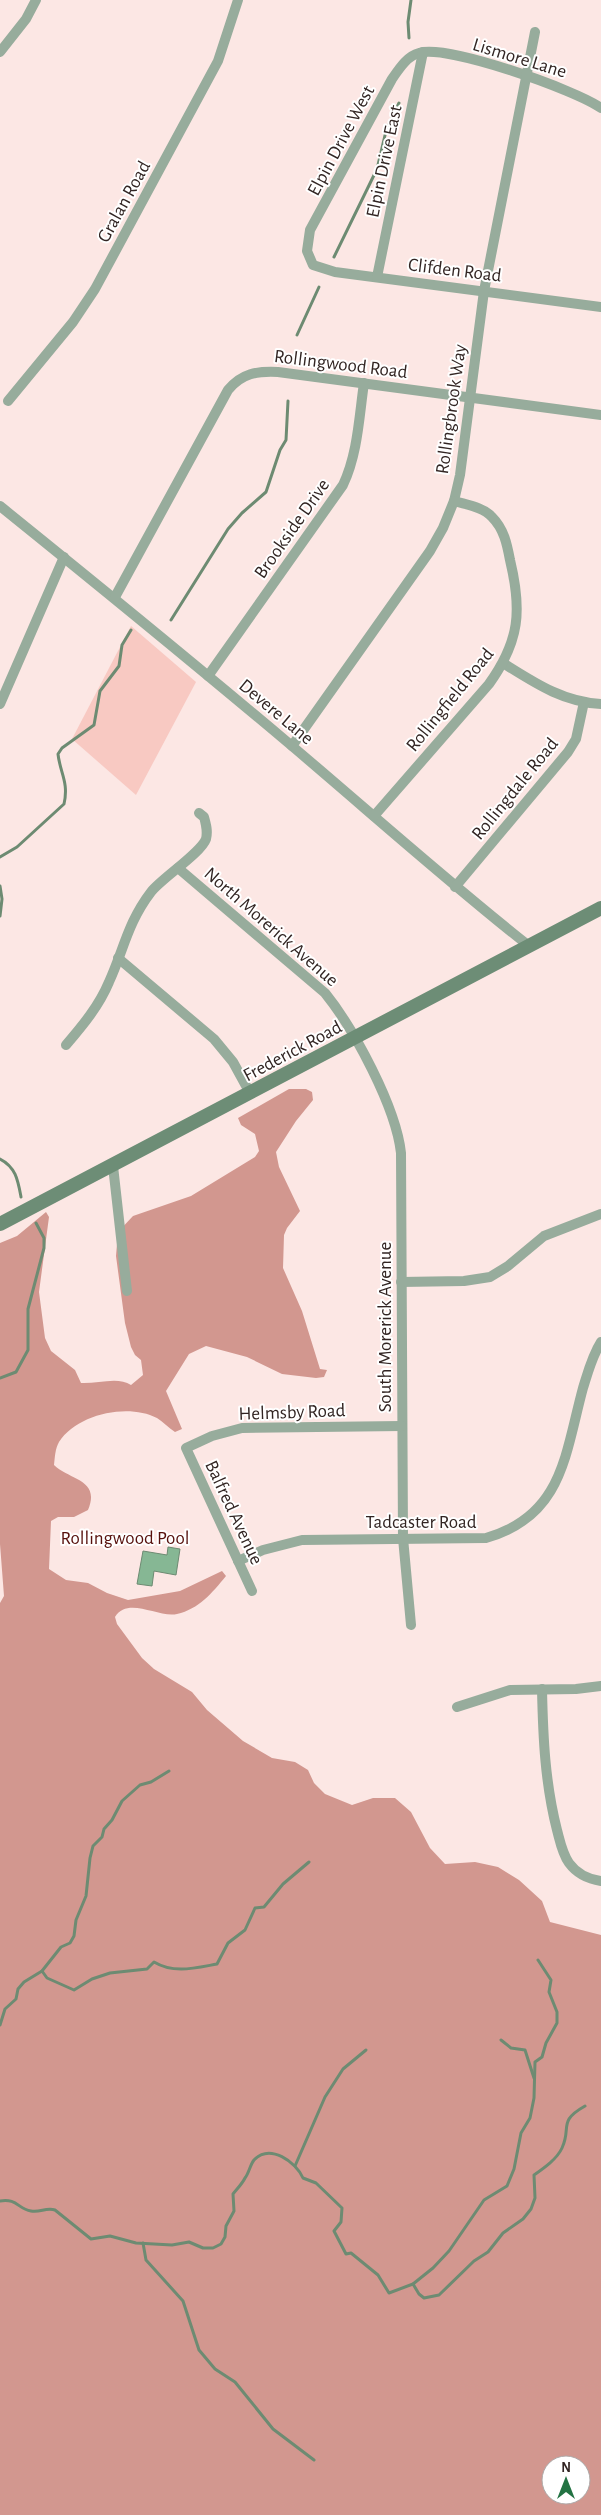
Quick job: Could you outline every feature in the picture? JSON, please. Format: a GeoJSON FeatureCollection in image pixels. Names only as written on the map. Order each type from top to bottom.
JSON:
{"type":"FeatureCollection","features":[{"type":"Feature","properties":{"kind":"main road","name":"Frederick Road"},"geometry":{"type":"LineString","coordinates":[[0,1224],[114,1166],[601,908]]}},
{"type":"Feature","properties":{"kind":"street"},"geometry":{"type":"LineString","coordinates":[[0,52],[26,19],[36,0]]}},
{"type":"Feature","properties":{"kind":"street","name":"Gralan Road"},"geometry":{"type":"LineString","coordinates":[[8,401],[73,322],[95,289],[218,61],[238,0]]}},
{"type":"Feature","properties":{"kind":"street","name":"Rollingbrook Way"},"geometry":{"type":"LineString","coordinates":[[292,746],[430,551],[443,528],[454,500],[464,449],[484,291],[535,32]]}},
{"type":"Feature","properties":{"kind":"street","name":"Lismore Lane"},"geometry":{"type":"LineString","coordinates":[[423,52],[448,53],[527,75],[577,93],[601,108]]}},
{"type":"Feature","properties":{"kind":"street","name":"Elpin Drive West"},"geometry":{"type":"LineString","coordinates":[[308,258],[307,241],[310,230],[392,79],[409,58],[423,52]]}},
{"type":"Feature","properties":{"kind":"street","name":"Elpin Drive East"},"geometry":{"type":"LineString","coordinates":[[377,277],[423,52]]}},
{"type":"Feature","properties":{"kind":"street","name":"Clifden Road"},"geometry":{"type":"LineString","coordinates":[[308,258],[322,269],[601,307]]}},
{"type":"Feature","properties":{"kind":"street","name":"Rollingwood Road"},"geometry":{"type":"LineString","coordinates":[[115,598],[228,390],[236,380],[252,372],[263,371],[601,415]]}},
{"type":"Feature","properties":{"kind":"street","name":"Brookside Drive"},"geometry":{"type":"LineString","coordinates":[[208,676],[343,485],[350,469],[354,450],[364,384]]}},
{"type":"Feature","properties":{"kind":"street","name":"Rollingfield Road"},"geometry":{"type":"LineString","coordinates":[[374,816],[504,664],[516,629],[517,590],[506,539],[491,516],[480,509],[454,500]]}},
{"type":"Feature","properties":{"kind":"street","name":"Devere Lane"},"geometry":{"type":"LineString","coordinates":[[0,506],[115,598],[292,746],[455,887],[529,946]]}},
{"type":"Feature","properties":{"kind":"street"},"geometry":{"type":"LineString","coordinates":[[0,704],[64,557]]}},
{"type":"Feature","properties":{"kind":"street"},"geometry":{"type":"LineString","coordinates":[[504,664],[552,693],[584,702],[601,704]]}},
{"type":"Feature","properties":{"kind":"street","name":"Rollingdale Road"},"geometry":{"type":"LineString","coordinates":[[455,887],[568,752],[576,739],[584,702]]}},
{"type":"Feature","properties":{"kind":"street"},"geometry":{"type":"LineString","coordinates":[[66,1045],[100,1001],[124,940],[142,906],[152,892],[205,841],[207,828],[204,817],[199,813]]}},
{"type":"Feature","properties":{"kind":"street","name":"North Morerick Avenue"},"geometry":{"type":"LineString","coordinates":[[178,868],[325,993],[338,1009],[355,1038]]}},
{"type":"Feature","properties":{"kind":"street"},"geometry":{"type":"LineString","coordinates":[[118,958],[214,1038],[233,1062],[250,1094]]}},
{"type":"Feature","properties":{"kind":"street","name":"South Morerick Avenue"},"geometry":{"type":"LineString","coordinates":[[355,1038],[392,1112],[399,1137],[403,1538],[411,1625]]}},
{"type":"Feature","properties":{"kind":"street"},"geometry":{"type":"LineString","coordinates":[[114,1166],[128,1291]]}},
{"type":"Feature","properties":{"kind":"street"},"geometry":{"type":"LineString","coordinates":[[401,1282],[464,1282],[490,1277],[500,1272],[544,1236],[601,1214]]}},
{"type":"Feature","properties":{"kind":"street","name":"Tadcaster Road"},"geometry":{"type":"LineString","coordinates":[[238,1561],[263,1550],[302,1540],[486,1538],[513,1528],[539,1509],[555,1485],[590,1365],[601,1342]]}},
{"type":"Feature","properties":{"kind":"street","name":"Helmsby Road"},"geometry":{"type":"LineString","coordinates":[[186,1448],[212,1436],[242,1428],[402,1426]]}},
{"type":"Feature","properties":{"kind":"street","name":"Balfred Avenue"},"geometry":{"type":"LineString","coordinates":[[186,1448],[252,1591]]}},
{"type":"Feature","properties":{"kind":"street"},"geometry":{"type":"LineString","coordinates":[[456,1707],[510,1690],[601,1686]]}},
{"type":"Feature","properties":{"kind":"street"},"geometry":{"type":"LineString","coordinates":[[542,1689],[545,1765],[553,1815],[561,1848],[575,1870],[586,1878],[601,1881]]}},
{"type":"Feature","properties":{"kind":"shaded area"},"geometry":{"type":"Polygon","coordinates":[[[131,626],[196,682],[136,795],[72,739],[131,626]]]}},
{"type":"Feature","properties":{"kind":"shaded area"},"geometry":{"type":"Polygon","coordinates":[[[289,1089],[306,1089],[312,1092],[313,1100],[296,1121],[276,1152],[279,1167],[300,1211],[284,1235],[283,1268],[302,1311],[320,1369],[327,1370],[324,1377],[316,1378],[282,1374],[247,1357],[206,1346],[189,1354],[166,1391],[182,1429],[175,1432],[157,1418],[132,1411],[104,1414],[78,1424],[67,1432],[59,1442],[54,1465],[87,1486],[91,1500],[88,1510],[74,1517],[58,1517],[51,1521],[49,1569],[66,1580],[88,1583],[107,1593],[128,1600],[180,1591],[222,1571],[226,1576],[216,1588],[204,1600],[185,1612],[169,1614],[128,1608],[121,1611],[115,1617],[117,1624],[142,1658],[154,1669],[192,1692],[207,1710],[243,1741],[272,1758],[295,1762],[308,1770],[314,1783],[325,1794],[352,1805],[373,1798],[395,1798],[411,1812],[430,1848],[445,1864],[475,1862],[498,1867],[519,1880],[542,1901],[550,1922],[601,1935],[601,2515],[0,2515],[0,1603],[4,1596],[0,1544],[0,1243],[17,1236],[46,1212],[49,1217],[39,1292],[45,1338],[51,1351],[75,1370],[81,1383],[120,1381],[131,1385],[143,1375],[141,1360],[135,1355],[131,1347],[125,1323],[116,1256],[118,1232],[133,1216],[191,1196],[255,1157],[259,1151],[255,1134],[241,1125],[238,1118],[289,1089]]]}},
{"type":"Feature","properties":{"kind":"shaded area"},"geometry":{"type":"Polygon","coordinates":[[[168,1547],[180,1549],[176,1575],[154,1571],[152,1586],[137,1584],[143,1551],[167,1555],[168,1547]]]}},
{"type":"Feature","properties":{"kind":"waterway"},"geometry":{"type":"LineString","coordinates":[[409,38],[408,22],[411,0]]}},
{"type":"Feature","properties":{"kind":"waterway"},"geometry":{"type":"LineString","coordinates":[[334,257],[377,169],[386,131],[399,103]]}},
{"type":"Feature","properties":{"kind":"waterway"},"geometry":{"type":"LineString","coordinates":[[297,335],[319,287]]}},
{"type":"Feature","properties":{"kind":"waterway"},"geometry":{"type":"LineString","coordinates":[[171,620],[228,529],[242,513],[266,492],[280,450],[286,440],[288,401]]}},
{"type":"Feature","properties":{"kind":"waterway"},"geometry":{"type":"LineString","coordinates":[[0,857],[17,847],[64,804],[65,784],[58,754],[62,748],[94,725],[100,691],[119,666],[122,645],[131,630]]}},
{"type":"Feature","properties":{"kind":"waterway"},"geometry":{"type":"LineString","coordinates":[[0,886],[2,899],[0,916]]}},
{"type":"Feature","properties":{"kind":"waterway"},"geometry":{"type":"LineString","coordinates":[[0,1159],[13,1170],[21,1197]]}},
{"type":"Feature","properties":{"kind":"waterway"},"geometry":{"type":"LineString","coordinates":[[0,1378],[16,1372],[28,1350],[28,1309],[44,1248],[44,1238],[36,1223]]}},
{"type":"Feature","properties":{"kind":"waterway"},"geometry":{"type":"LineString","coordinates":[[0,2025],[5,2009],[16,1999],[18,1989],[24,1982],[42,1971],[61,1947],[70,1943],[74,1936],[76,1920],[86,1896],[93,1846],[102,1837],[104,1829],[112,1820],[122,1801],[140,1785],[151,1782],[169,1771]]}},
{"type":"Feature","properties":{"kind":"waterway"},"geometry":{"type":"LineString","coordinates":[[42,1971],[47,1978],[74,1990],[92,1979],[110,1973],[147,1969],[154,1962],[177,1969],[217,1964],[228,1943],[245,1930],[255,1908],[264,1907],[283,1884],[309,1862]]}},
{"type":"Feature","properties":{"kind":"waterway"},"geometry":{"type":"LineString","coordinates":[[0,2201],[14,2202],[31,2211],[55,2210],[91,2239],[110,2236],[136,2243],[172,2245],[189,2242],[203,2248],[213,2248],[221,2244],[225,2237],[226,2226],[234,2211],[233,2194],[246,2176],[254,2160],[260,2155],[267,2153],[275,2154],[289,2161],[303,2178],[316,2183],[342,2208],[341,2222],[334,2231],[346,2254],[351,2253],[378,2275],[389,2293],[413,2284],[433,2268],[449,2251],[484,2200],[507,2186],[514,2169],[521,2133],[530,2118],[534,2098],[535,2062],[542,2057],[546,2043],[557,2023],[557,2012],[549,1992],[551,1980],[538,1960]]}},
{"type":"Feature","properties":{"kind":"waterway"},"geometry":{"type":"LineString","coordinates":[[501,2040],[511,2048],[525,2050],[534,2078]]}},
{"type":"Feature","properties":{"kind":"waterway"},"geometry":{"type":"LineString","coordinates":[[295,2166],[325,2097],[343,2069],[366,2050]]}},
{"type":"Feature","properties":{"kind":"waterway"},"geometry":{"type":"LineString","coordinates":[[413,2284],[424,2298],[439,2295],[474,2261],[488,2252],[503,2233],[523,2219],[531,2209],[535,2198],[534,2175],[550,2163],[560,2152],[565,2141],[568,2121],[571,2116],[585,2106]]}},
{"type":"Feature","properties":{"kind":"waterway"},"geometry":{"type":"LineString","coordinates":[[143,2243],[146,2260],[183,2301],[199,2350],[215,2369],[235,2382],[273,2429],[314,2460]]}},
{"type":"Feature","properties":{"kind":"park label","name":"Rollingwood Pool"},"geometry":{"type":"Point","coordinates":[125,1537]}}]}
